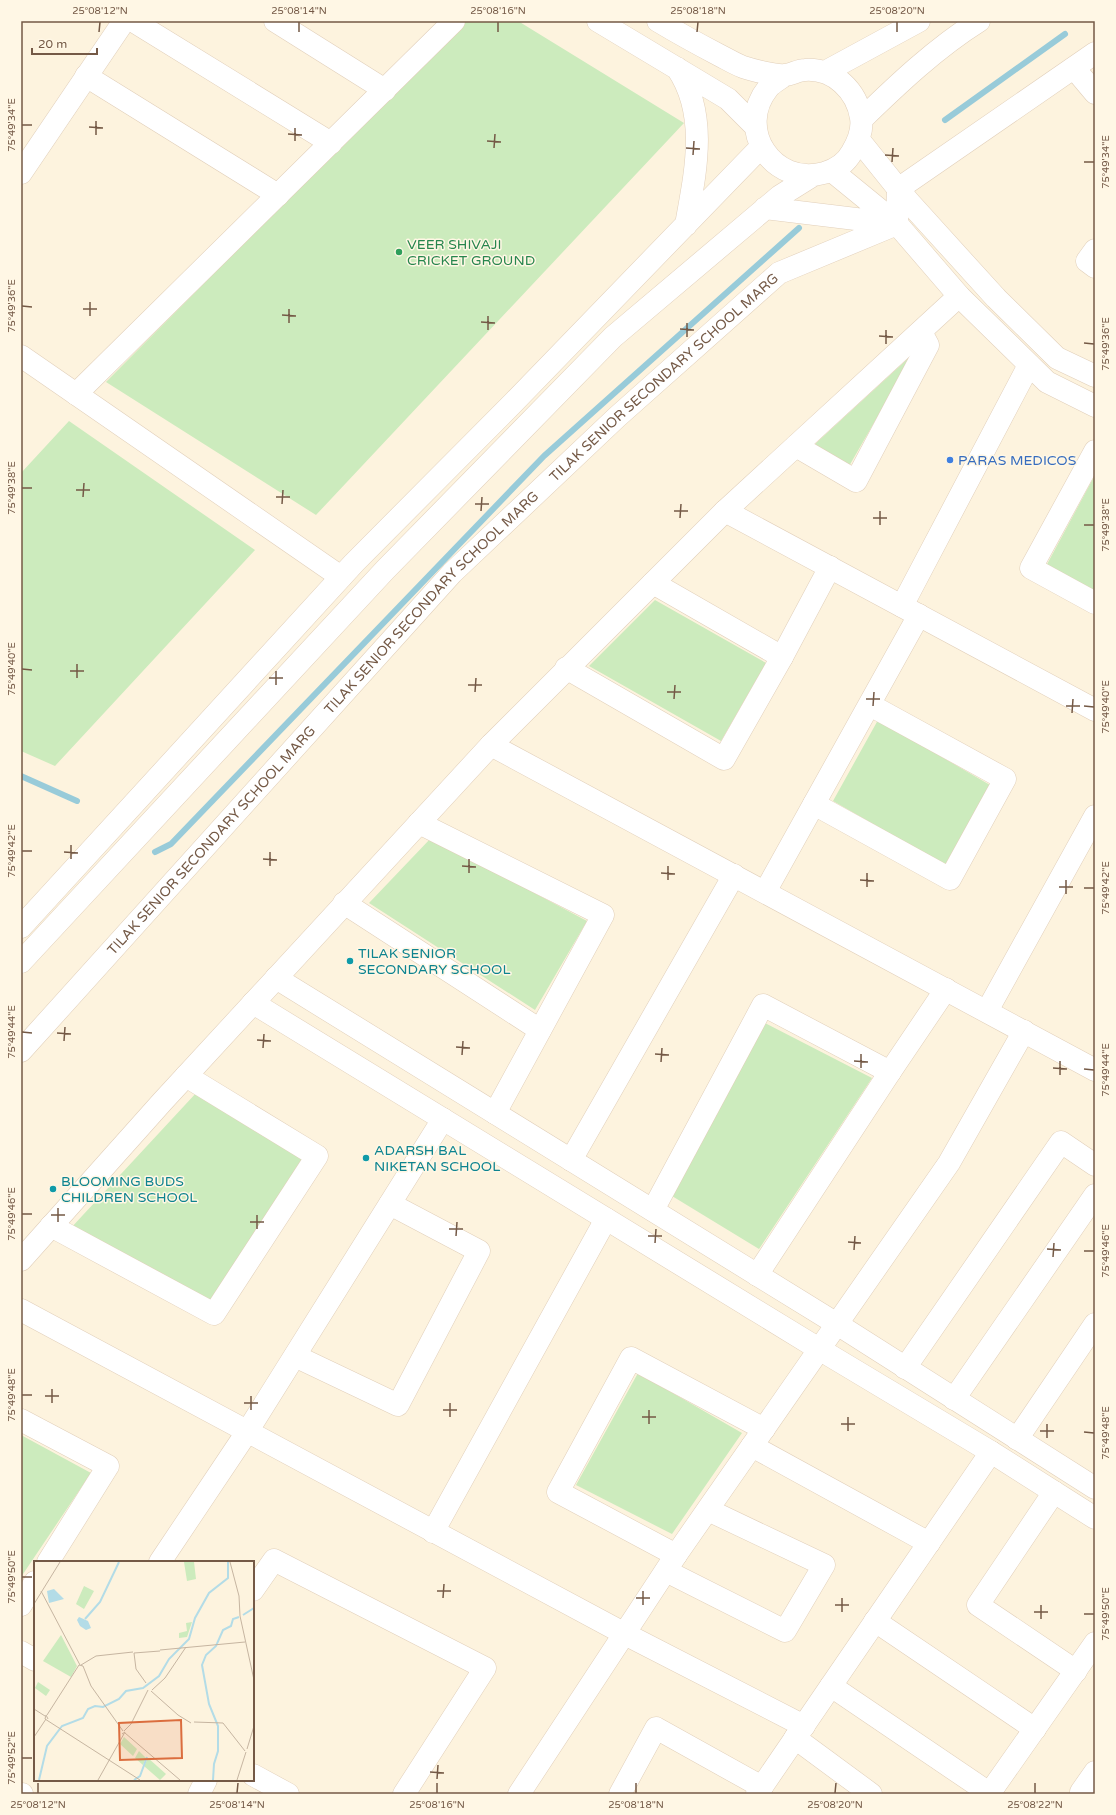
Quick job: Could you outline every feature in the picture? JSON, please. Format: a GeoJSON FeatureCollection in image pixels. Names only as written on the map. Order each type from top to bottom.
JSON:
{"type":"FeatureCollection","features":[{"type":"Feature","properties":{"kind":"street"},"geometry":{"type":"LineString","coordinates":[[21,173],[124,21]]}},
{"type":"Feature","properties":{"kind":"street"},"geometry":{"type":"LineString","coordinates":[[133,21],[331,143]]}},
{"type":"Feature","properties":{"kind":"street"},"geometry":{"type":"LineString","coordinates":[[275,21],[385,90]]}},
{"type":"Feature","properties":{"kind":"street"},"geometry":{"type":"LineString","coordinates":[[76,394],[454,21]]}},
{"type":"Feature","properties":{"kind":"street"},"geometry":{"type":"LineString","coordinates":[[598,21],[728,99],[758,137],[774,164],[792,174],[822,174],[897,224],[959,296],[1047,382],[1095,406]]}},
{"type":"Feature","properties":{"kind":"street"},"geometry":{"type":"LineString","coordinates":[[658,21],[687,39],[742,67],[785,76]]}},
{"type":"Feature","properties":{"kind":"street"},"geometry":{"type":"LineString","coordinates":[[825,72],[919,21]]}},
{"type":"Feature","properties":{"kind":"street"},"geometry":{"type":"LineString","coordinates":[[21,962],[385,570],[608,343],[780,196],[849,158],[860,130],[902,81],[961,32],[979,21]]}},
{"type":"Feature","properties":{"kind":"street"},"geometry":{"type":"LineString","coordinates":[[898,188],[1095,53]]}},
{"type":"Feature","properties":{"kind":"street"},"geometry":{"type":"LineString","coordinates":[[677,68],[685,80],[693,103],[698,131],[693,185],[686,225]]}},
{"type":"Feature","properties":{"kind":"street"},"geometry":{"type":"LineString","coordinates":[[1074,68],[1095,93]]}},
{"type":"Feature","properties":{"kind":"street"},"geometry":{"type":"LineString","coordinates":[[21,927],[341,577],[686,225],[758,137],[758,106],[768,88],[785,76],[805,70],[825,72],[843,83],[856,99],[860,130],[898,188],[996,298],[1057,358],[1095,376]]}},
{"type":"Feature","properties":{"kind":"street"},"geometry":{"type":"LineString","coordinates":[[86,76],[278,195]]}},
{"type":"Feature","properties":{"kind":"street"},"geometry":{"type":"LineString","coordinates":[[897,224],[898,188]]}},
{"type":"Feature","properties":{"kind":"street"},"geometry":{"type":"LineString","coordinates":[[765,208],[897,224]]}},
{"type":"Feature","properties":{"kind":"street","name":"TILAK SENIOR SECONDARY SCHOOL MARG"},"geometry":{"type":"LineString","coordinates":[[21,1050],[452,573],[618,418],[779,273],[897,224]]}},
{"type":"Feature","properties":{"kind":"street"},"geometry":{"type":"LineString","coordinates":[[1095,250],[1086,261],[1095,267]]}},
{"type":"Feature","properties":{"kind":"street"},"geometry":{"type":"LineString","coordinates":[[21,1260],[186,1076],[490,744],[725,511],[959,296]]}},
{"type":"Feature","properties":{"kind":"street"},"geometry":{"type":"LineString","coordinates":[[796,446],[856,481],[928,345],[921,332]]}},
{"type":"Feature","properties":{"kind":"street"},"geometry":{"type":"LineString","coordinates":[[21,356],[341,577]]}},
{"type":"Feature","properties":{"kind":"street"},"geometry":{"type":"LineString","coordinates":[[765,892],[870,704],[911,611],[1029,365]]}},
{"type":"Feature","properties":{"kind":"street"},"geometry":{"type":"LineString","coordinates":[[1095,451],[1031,568],[1095,603]]}},
{"type":"Feature","properties":{"kind":"street"},"geometry":{"type":"LineString","coordinates":[[725,511],[1095,710]]}},
{"type":"Feature","properties":{"kind":"street"},"geometry":{"type":"LineString","coordinates":[[566,668],[724,759],[782,657],[830,567]]}},
{"type":"Feature","properties":{"kind":"street"},"geometry":{"type":"LineString","coordinates":[[653,583],[782,657]]}},
{"type":"Feature","properties":{"kind":"street"},"geometry":{"type":"LineString","coordinates":[[814,804],[950,880],[1005,779],[870,704]]}},
{"type":"Feature","properties":{"kind":"street"},"geometry":{"type":"LineString","coordinates":[[490,744],[1095,1070]]}},
{"type":"Feature","properties":{"kind":"street"},"geometry":{"type":"LineString","coordinates":[[987,1011],[1095,816]]}},
{"type":"Feature","properties":{"kind":"street"},"geometry":{"type":"LineString","coordinates":[[419,823],[603,915],[495,1113]]}},
{"type":"Feature","properties":{"kind":"street"},"geometry":{"type":"LineString","coordinates":[[571,1160],[734,875]]}},
{"type":"Feature","properties":{"kind":"street"},"geometry":{"type":"LineString","coordinates":[[344,903],[540,1030]]}},
{"type":"Feature","properties":{"kind":"street"},"geometry":{"type":"LineString","coordinates":[[276,978],[837,1324],[1095,1488]]}},
{"type":"Feature","properties":{"kind":"street"},"geometry":{"type":"LineString","coordinates":[[757,1275],[946,989]]}},
{"type":"Feature","properties":{"kind":"street"},"geometry":{"type":"LineString","coordinates":[[253,1003],[819,1349],[991,1452],[1095,1518]]}},
{"type":"Feature","properties":{"kind":"street"},"geometry":{"type":"LineString","coordinates":[[653,1210],[763,1005],[890,1072]]}},
{"type":"Feature","properties":{"kind":"street"},"geometry":{"type":"LineString","coordinates":[[519,1794],[671,1563],[949,1163],[1024,1031]]}},
{"type":"Feature","properties":{"kind":"street"},"geometry":{"type":"LineString","coordinates":[[51,1226],[214,1314],[317,1156],[186,1076]]}},
{"type":"Feature","properties":{"kind":"street"},"geometry":{"type":"LineString","coordinates":[[161,1561],[247,1432],[443,1119]]}},
{"type":"Feature","properties":{"kind":"street"},"geometry":{"type":"LineString","coordinates":[[905,1368],[1062,1142],[1095,1165]]}},
{"type":"Feature","properties":{"kind":"street"},"geometry":{"type":"LineString","coordinates":[[954,1399],[1095,1195]]}},
{"type":"Feature","properties":{"kind":"street"},"geometry":{"type":"LineString","coordinates":[[295,1356],[398,1405],[479,1251],[390,1204]]}},
{"type":"Feature","properties":{"kind":"street"},"geometry":{"type":"LineString","coordinates":[[432,1532],[606,1219]]}},
{"type":"Feature","properties":{"kind":"street"},"geometry":{"type":"LineString","coordinates":[[21,1310],[624,1634],[799,1732],[871,1794]]}},
{"type":"Feature","properties":{"kind":"street"},"geometry":{"type":"LineString","coordinates":[[1017,1439],[1095,1324]]}},
{"type":"Feature","properties":{"kind":"street"},"geometry":{"type":"LineString","coordinates":[[708,1510],[824,1565],[785,1631],[671,1563],[558,1492],[631,1358],[764,1429]]}},
{"type":"Feature","properties":{"kind":"street"},"geometry":{"type":"LineString","coordinates":[[21,1420],[108,1466],[49,1561]]}},
{"type":"Feature","properties":{"kind":"street"},"geometry":{"type":"LineString","coordinates":[[752,1446],[929,1543]]}},
{"type":"Feature","properties":{"kind":"street"},"geometry":{"type":"LineString","coordinates":[[620,1794],[656,1728],[759,1790],[991,1452]]}},
{"type":"Feature","properties":{"kind":"street"},"geometry":{"type":"LineString","coordinates":[[1054,1492],[978,1604],[1076,1671]]}},
{"type":"Feature","properties":{"kind":"street"},"geometry":{"type":"LineString","coordinates":[[254,1589],[274,1560],[485,1668],[404,1794]]}},
{"type":"Feature","properties":{"kind":"street"},"geometry":{"type":"LineString","coordinates":[[21,1604],[34,1584]]}},
{"type":"Feature","properties":{"kind":"street"},"geometry":{"type":"LineString","coordinates":[[875,1622],[1034,1729]]}},
{"type":"Feature","properties":{"kind":"street"},"geometry":{"type":"LineString","coordinates":[[831,1686],[989,1794],[1095,1643]]}},
{"type":"Feature","properties":{"kind":"street"},"geometry":{"type":"LineString","coordinates":[[21,1652],[34,1659]]}},
{"type":"Feature","properties":{"kind":"street"},"geometry":{"type":"LineString","coordinates":[[1084,1794],[1081,1792],[1095,1772]]}},
{"type":"Feature","properties":{"kind":"street"},"geometry":{"type":"LineString","coordinates":[[254,1777],[288,1794]]}},
{"type":"Feature","properties":{"kind":"street"},"geometry":{"type":"LineString","coordinates":[[199,1794],[206,1781]]}},
{"type":"Feature","properties":{"kind":"green space","name":"VEER SHIVAJI CRICKET GROUND"},"geometry":{"type":"Polygon","coordinates":[[[465,21],[518,21],[684,123],[316,515],[106,382],[465,21]]]}},
{"type":"Feature","properties":{"kind":"green space"},"geometry":{"type":"Polygon","coordinates":[[[914,353],[848,468],[815,444],[914,353]]]}},
{"type":"Feature","properties":{"kind":"green space"},"geometry":{"type":"Polygon","coordinates":[[[69,421],[255,550],[55,766],[21,751],[21,473],[69,421]]]}},
{"type":"Feature","properties":{"kind":"green space"},"geometry":{"type":"Polygon","coordinates":[[[1095,475],[1095,595],[1045,568],[1095,475]]]}},
{"type":"Feature","properties":{"kind":"green space"},"geometry":{"type":"Polygon","coordinates":[[[655,600],[766,663],[721,741],[589,666],[655,600]]]}},
{"type":"Feature","properties":{"kind":"green space"},"geometry":{"type":"Polygon","coordinates":[[[878,720],[990,785],[945,865],[833,801],[878,720]]]}},
{"type":"Feature","properties":{"kind":"green space"},"geometry":{"type":"Polygon","coordinates":[[[431,838],[587,921],[535,1010],[369,903],[431,838]]]}},
{"type":"Feature","properties":{"kind":"green space"},"geometry":{"type":"Polygon","coordinates":[[[763,1022],[872,1078],[759,1249],[672,1196],[763,1022]]]}},
{"type":"Feature","properties":{"kind":"green space"},"geometry":{"type":"Polygon","coordinates":[[[197,1092],[303,1158],[211,1304],[70,1229],[197,1092]]]}},
{"type":"Feature","properties":{"kind":"green space"},"geometry":{"type":"Polygon","coordinates":[[[638,1373],[742,1433],[672,1534],[576,1485],[638,1373]]]}},
{"type":"Feature","properties":{"kind":"green space"},"geometry":{"type":"Polygon","coordinates":[[[21,1435],[91,1473],[21,1577],[21,1435]]]}},
{"type":"Feature","properties":{"kind":"waterway"},"geometry":{"type":"LineString","coordinates":[[945,120],[1065,34]]}},
{"type":"Feature","properties":{"kind":"waterway"},"geometry":{"type":"LineString","coordinates":[[155,852],[171,844],[544,456],[799,228]]}},
{"type":"Feature","properties":{"kind":"waterway"},"geometry":{"type":"LineString","coordinates":[[21,776],[77,801]]}},
{"type":"Feature","properties":{"kind":"place","name":"VEER SHIVAJI CRICKET GROUND"},"geometry":{"type":"Point","coordinates":[399,252]}},
{"type":"Feature","properties":{"kind":"place","name":"PARAS MEDICOS"},"geometry":{"type":"Point","coordinates":[950,460]}},
{"type":"Feature","properties":{"kind":"place","name":"TILAK SENIOR SECONDARY SCHOOL"},"geometry":{"type":"Point","coordinates":[350,961]}},
{"type":"Feature","properties":{"kind":"place","name":"ADARSH BAL NIKETAN SCHOOL"},"geometry":{"type":"Point","coordinates":[366,1158]}},
{"type":"Feature","properties":{"kind":"place","name":"BLOOMING BUDS CHILDREN SCHOOL"},"geometry":{"type":"Point","coordinates":[53,1189]}}]}
